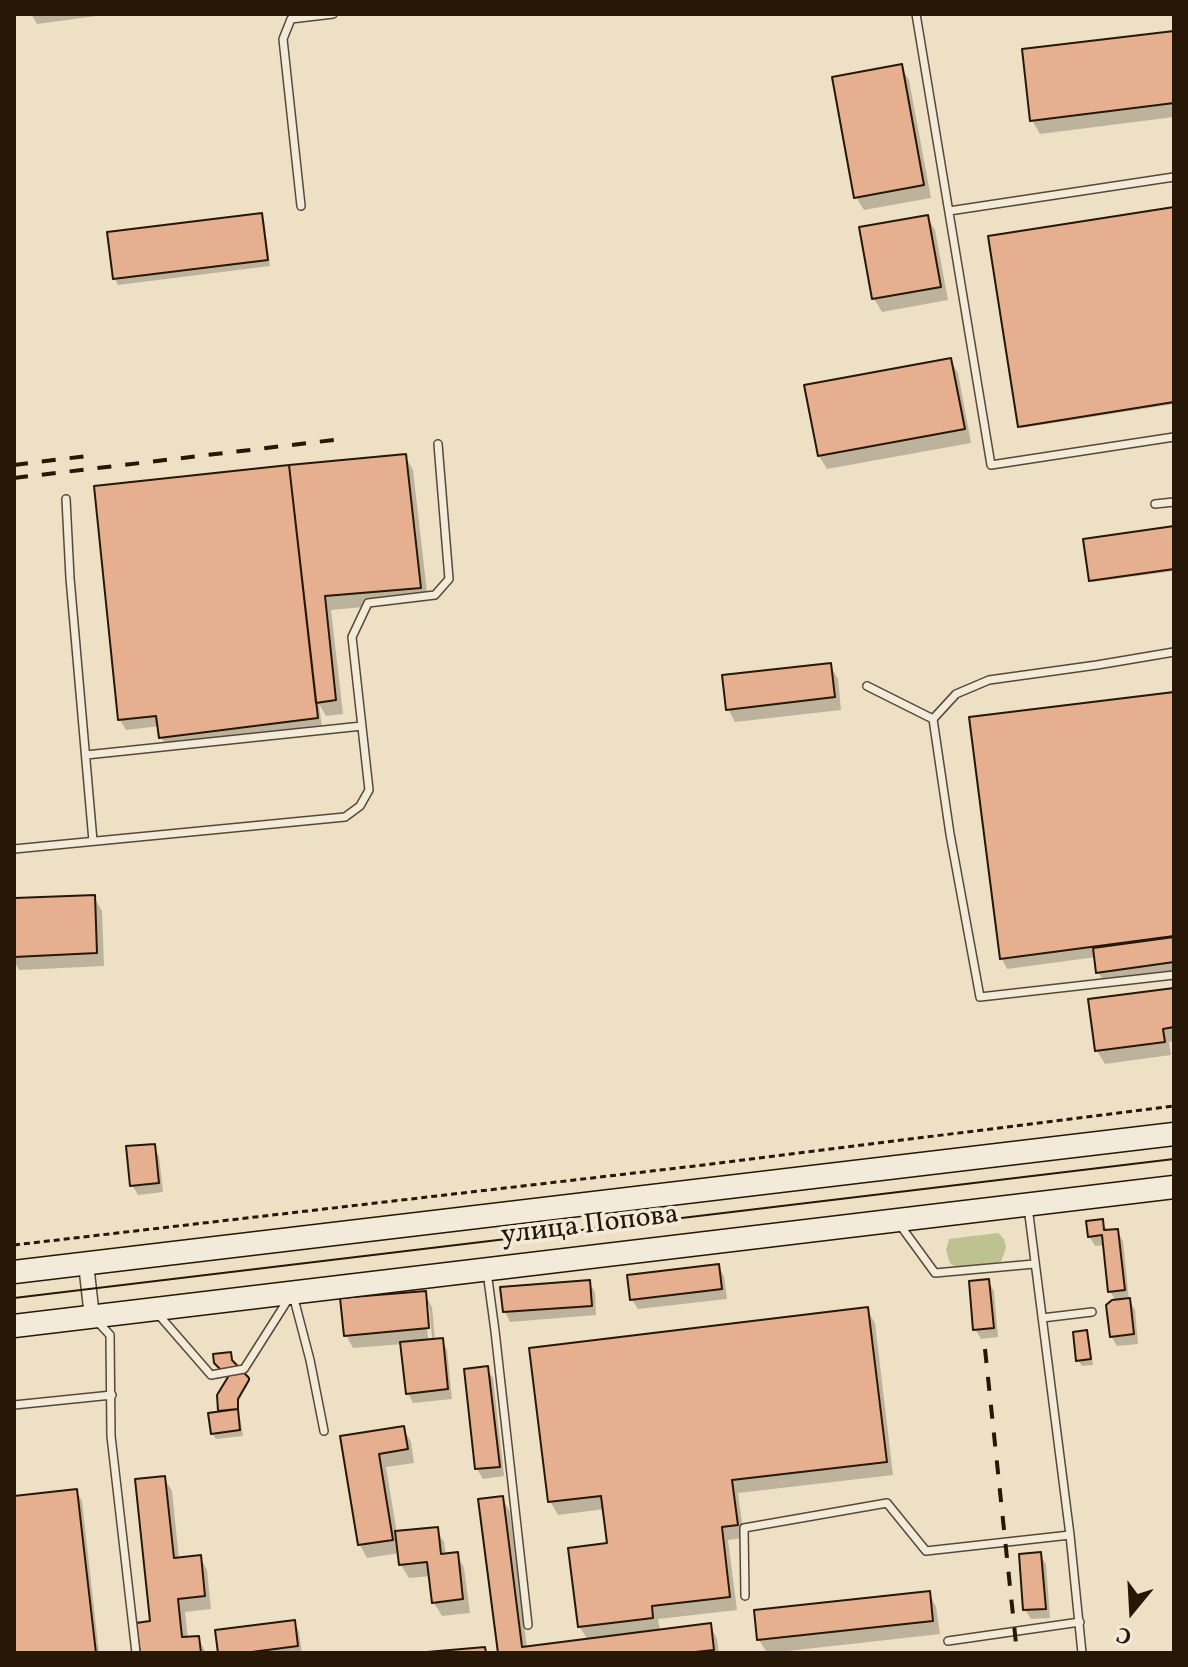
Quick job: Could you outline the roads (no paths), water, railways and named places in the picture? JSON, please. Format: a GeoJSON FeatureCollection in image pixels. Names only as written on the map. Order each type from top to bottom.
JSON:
{"type":"FeatureCollection","features":[{"type":"Feature","properties":{"kind":"main road","name":"улица Попова"},"geometry":{"type":"LineString","coordinates":[[14,1272],[1174,1134]]}},
{"type":"Feature","properties":{"kind":"main road","name":"улица Попова"},"geometry":{"type":"LineString","coordinates":[[14,1326],[1174,1187]]}},
{"type":"Feature","properties":{"kind":"street"},"geometry":{"type":"LineString","coordinates":[[86,1264],[92,1317]]}},
{"type":"Feature","properties":{"kind":"lane"},"geometry":{"type":"LineString","coordinates":[[301,206],[283,39],[291,19],[333,14]]}},
{"type":"Feature","properties":{"kind":"lane"},"geometry":{"type":"LineString","coordinates":[[916,14],[991,465],[1174,437]]}},
{"type":"Feature","properties":{"kind":"lane"},"geometry":{"type":"LineString","coordinates":[[949,211],[1174,177]]}},
{"type":"Feature","properties":{"kind":"lane"},"geometry":{"type":"LineString","coordinates":[[14,849],[345,817],[360,806],[369,790],[352,637],[368,603],[435,595],[449,579],[438,444]]}},
{"type":"Feature","properties":{"kind":"lane"},"geometry":{"type":"LineString","coordinates":[[66,499],[93,841]]}},
{"type":"Feature","properties":{"kind":"lane"},"geometry":{"type":"LineString","coordinates":[[1155,504],[1174,502]]}},
{"type":"Feature","properties":{"kind":"lane"},"geometry":{"type":"LineString","coordinates":[[933,719],[956,694],[989,680],[1174,652]]}},
{"type":"Feature","properties":{"kind":"lane"},"geometry":{"type":"LineString","coordinates":[[867,686],[933,719]]}},
{"type":"Feature","properties":{"kind":"lane"},"geometry":{"type":"LineString","coordinates":[[933,719],[950,834],[980,997],[1174,975]]}},
{"type":"Feature","properties":{"kind":"lane"},"geometry":{"type":"LineString","coordinates":[[86,755],[362,726]]}},
{"type":"Feature","properties":{"kind":"lane"},"geometry":{"type":"LineString","coordinates":[[1027,1205],[1070,1535],[1082,1653]]}},
{"type":"Feature","properties":{"kind":"lane"},"geometry":{"type":"LineString","coordinates":[[896,1220],[935,1273],[1034,1264]]}},
{"type":"Feature","properties":{"kind":"lane"},"geometry":{"type":"LineString","coordinates":[[487,1270],[528,1625]]}},
{"type":"Feature","properties":{"kind":"lane"},"geometry":{"type":"LineString","coordinates":[[153,1309],[211,1375],[244,1369],[292,1293]]}},
{"type":"Feature","properties":{"kind":"lane"},"geometry":{"type":"LineString","coordinates":[[292,1293],[310,1360],[324,1431]]}},
{"type":"Feature","properties":{"kind":"lane"},"geometry":{"type":"LineString","coordinates":[[1042,1318],[1092,1312]]}},
{"type":"Feature","properties":{"kind":"lane"},"geometry":{"type":"LineString","coordinates":[[92,1317],[110,1335],[111,1436],[136,1653]]}},
{"type":"Feature","properties":{"kind":"lane"},"geometry":{"type":"LineString","coordinates":[[14,1405],[112,1395]]}},
{"type":"Feature","properties":{"kind":"lane"},"geometry":{"type":"LineString","coordinates":[[745,1596],[744,1528],[887,1503],[926,1551],[1070,1535]]}},
{"type":"Feature","properties":{"kind":"lane"},"geometry":{"type":"LineString","coordinates":[[948,1641],[1080,1622]]}},
{"type":"Feature","properties":{"kind":"tram line"},"geometry":{"type":"LineString","coordinates":[[14,1298],[1174,1159]]}},
{"type":"Feature","properties":{"kind":"railway"},"geometry":{"type":"LineString","coordinates":[[14,478],[342,439]]}},
{"type":"Feature","properties":{"kind":"railway"},"geometry":{"type":"LineString","coordinates":[[14,465],[95,455]]}},
{"type":"Feature","properties":{"kind":"railway"},"geometry":{"type":"LineString","coordinates":[[985,1349],[1017,1653]]}}]}
